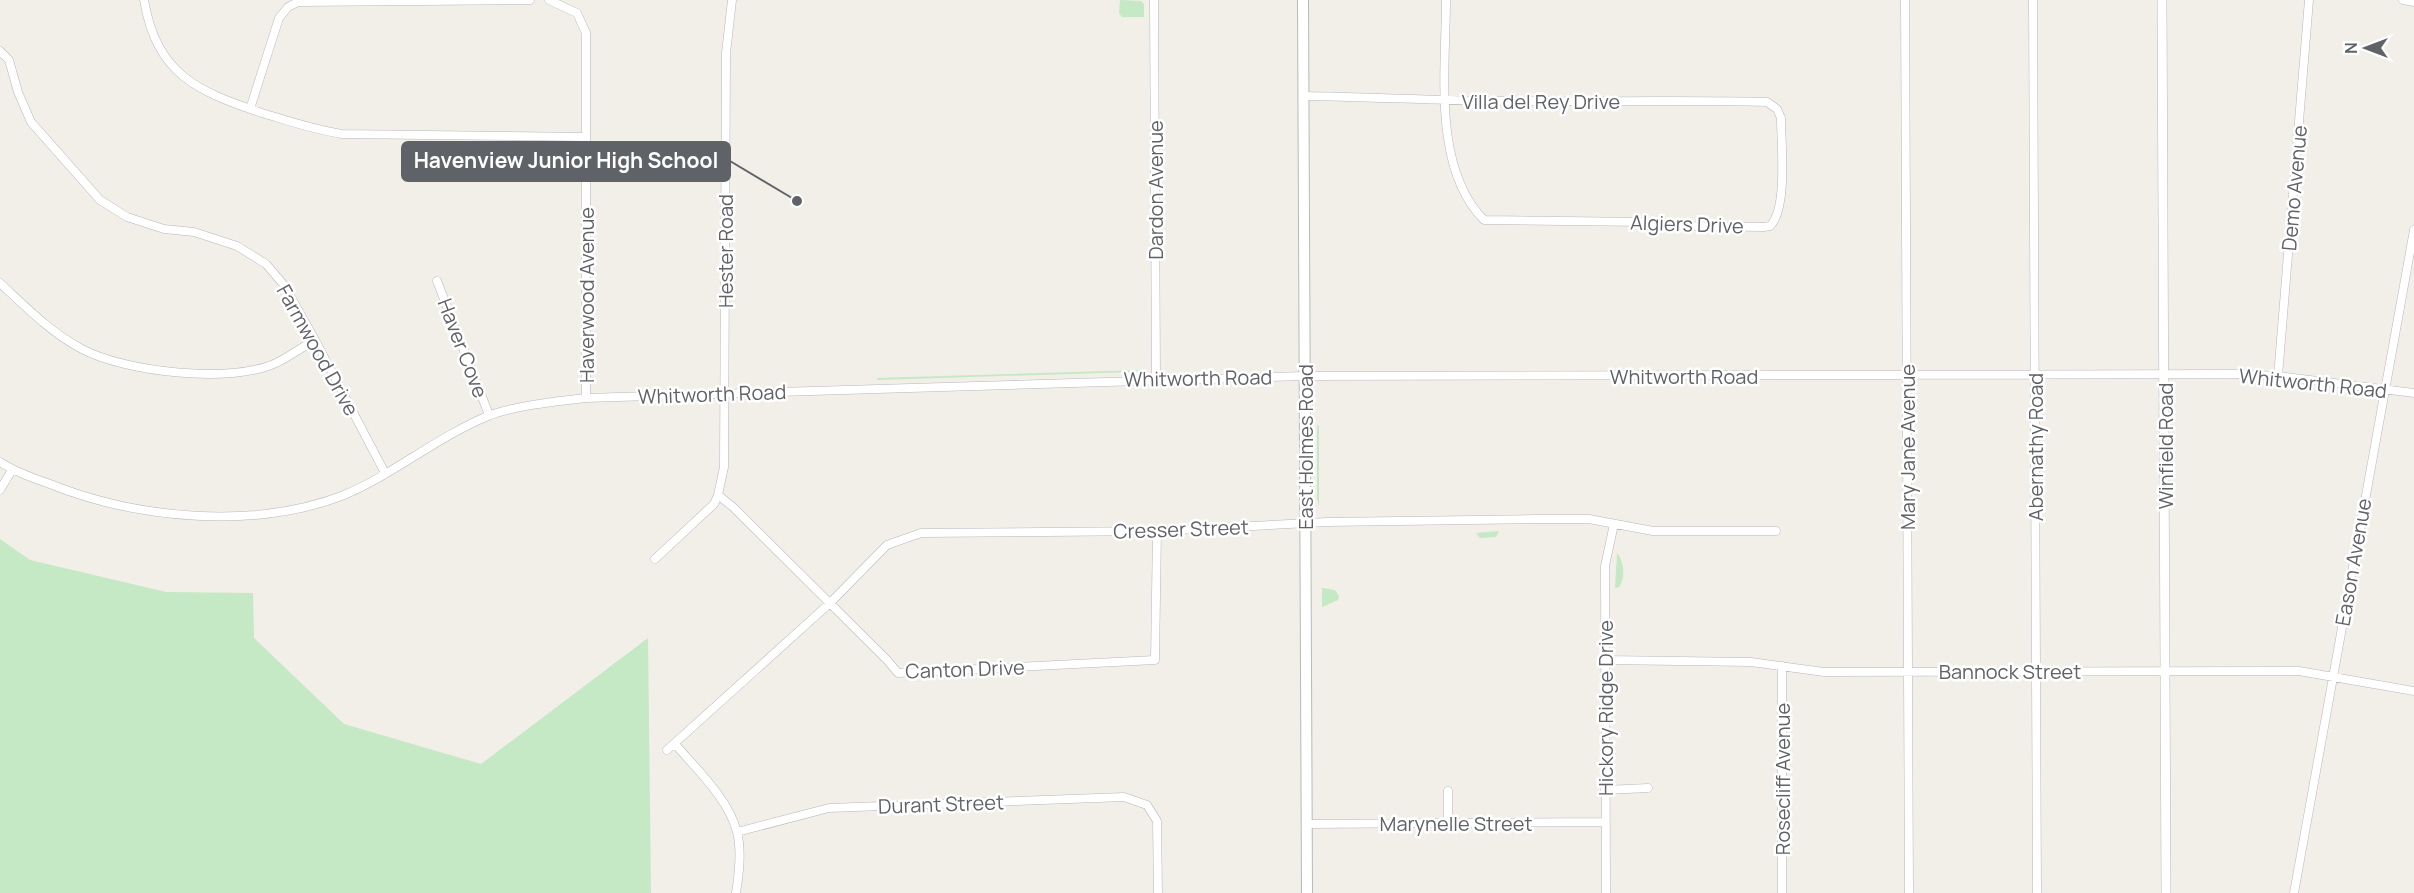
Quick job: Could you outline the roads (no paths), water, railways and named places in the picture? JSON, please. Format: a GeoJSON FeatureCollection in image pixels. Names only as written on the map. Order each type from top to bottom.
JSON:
{"type":"FeatureCollection","features":[{"type":"Feature","properties":{"kind":"main road","name":"East Holmes Road"},"geometry":{"type":"LineString","coordinates":[[1304,0],[1307,893]]}},
{"type":"Feature","properties":{"kind":"street"},"geometry":{"type":"LineString","coordinates":[[144,0],[156,39],[174,68],[194,86],[226,101],[314,129],[342,134],[586,137]]}},
{"type":"Feature","properties":{"kind":"street"},"geometry":{"type":"LineString","coordinates":[[250,109],[279,18],[288,7],[298,2],[530,0]]}},
{"type":"Feature","properties":{"kind":"street","name":"Haverwood Avenue"},"geometry":{"type":"LineString","coordinates":[[549,0],[577,13],[586,33],[586,398]]}},
{"type":"Feature","properties":{"kind":"street","name":"Hester Road"},"geometry":{"type":"LineString","coordinates":[[718,495],[724,467],[726,52],[732,0]]}},
{"type":"Feature","properties":{"kind":"street","name":"Dardon Avenue"},"geometry":{"type":"LineString","coordinates":[[1154,0],[1156,379]]}},
{"type":"Feature","properties":{"kind":"street"},"geometry":{"type":"LineString","coordinates":[[1445,100],[1446,0]]}},
{"type":"Feature","properties":{"kind":"street","name":"Mary Jane Avenue"},"geometry":{"type":"LineString","coordinates":[[1905,0],[1909,893]]}},
{"type":"Feature","properties":{"kind":"street","name":"Abernathy Road"},"geometry":{"type":"LineString","coordinates":[[2033,0],[2037,893]]}},
{"type":"Feature","properties":{"kind":"street","name":"Winfield Road"},"geometry":{"type":"LineString","coordinates":[[2162,0],[2166,893]]}},
{"type":"Feature","properties":{"kind":"street","name":"Demo Avenue"},"geometry":{"type":"LineString","coordinates":[[2278,376],[2309,0]]}},
{"type":"Feature","properties":{"kind":"street"},"geometry":{"type":"LineString","coordinates":[[2403,0],[2414,2]]}},
{"type":"Feature","properties":{"kind":"street","name":"Farmwood Drive"},"geometry":{"type":"LineString","coordinates":[[0,51],[9,60],[18,92],[31,122],[100,201],[128,217],[164,229],[194,232],[237,246],[266,264],[284,285],[384,473]]}},
{"type":"Feature","properties":{"kind":"street","name":"Villa del Rey Drive"},"geometry":{"type":"LineString","coordinates":[[1304,96],[1445,100],[1762,102],[1769,103],[1777,109]]}},
{"type":"Feature","properties":{"kind":"street","name":"Algiers Drive"},"geometry":{"type":"LineString","coordinates":[[1445,100],[1449,150],[1471,207],[1484,220],[1643,222],[1690,226],[1770,226],[1776,220],[1781,201],[1781,118],[1777,109]]}},
{"type":"Feature","properties":{"kind":"street","name":"Eason Avenue"},"geometry":{"type":"LineString","coordinates":[[2294,893],[2414,230]]}},
{"type":"Feature","properties":{"kind":"street","name":"Haver Cove"},"geometry":{"type":"LineString","coordinates":[[437,280],[489,416]]}},
{"type":"Feature","properties":{"kind":"street"},"geometry":{"type":"LineString","coordinates":[[0,283],[48,327],[84,350],[126,365],[204,374],[246,371],[275,364],[315,340]]}},
{"type":"Feature","properties":{"kind":"street","name":"Whitworth Road"},"geometry":{"type":"LineString","coordinates":[[0,462],[12,470],[81,497],[140,510],[204,516],[272,512],[315,504],[346,494],[489,416],[545,403],[586,398],[1305,376],[2278,376],[2414,393]]}},
{"type":"Feature","properties":{"kind":"street"},"geometry":{"type":"LineString","coordinates":[[0,490],[12,470]]}},
{"type":"Feature","properties":{"kind":"street"},"geometry":{"type":"LineString","coordinates":[[655,559],[704,514],[718,495]]}},
{"type":"Feature","properties":{"kind":"street","name":"Canton Drive"},"geometry":{"type":"LineString","coordinates":[[718,495],[733,507],[898,673],[1155,660],[1157,531]]}},
{"type":"Feature","properties":{"kind":"street","name":"Cresser Street"},"geometry":{"type":"LineString","coordinates":[[668,750],[830,603],[886,544],[921,533],[1157,531],[1305,523],[1575,519],[1653,531],[1776,531]]}},
{"type":"Feature","properties":{"kind":"street","name":"Hickory Ridge Drive"},"geometry":{"type":"LineString","coordinates":[[1606,893],[1605,566],[1614,524]]}},
{"type":"Feature","properties":{"kind":"street","name":"Bannock Street"},"geometry":{"type":"LineString","coordinates":[[1605,660],[1751,662],[1824,672],[2299,671],[2414,691]]}},
{"type":"Feature","properties":{"kind":"street","name":"Rosecliff Avenue"},"geometry":{"type":"LineString","coordinates":[[1782,666],[1782,893]]}},
{"type":"Feature","properties":{"kind":"street"},"geometry":{"type":"LineString","coordinates":[[675,744],[720,798],[737,832],[740,870],[736,893]]}},
{"type":"Feature","properties":{"kind":"street"},"geometry":{"type":"LineString","coordinates":[[1605,790],[1648,788]]}},
{"type":"Feature","properties":{"kind":"street"},"geometry":{"type":"LineString","coordinates":[[1448,790],[1448,823]]}},
{"type":"Feature","properties":{"kind":"street","name":"Durant Street"},"geometry":{"type":"LineString","coordinates":[[737,832],[829,808],[1124,797],[1147,805],[1157,821],[1158,893]]}},
{"type":"Feature","properties":{"kind":"street","name":"Marynelle Street"},"geometry":{"type":"LineString","coordinates":[[1307,824],[1605,822]]}},
{"type":"Feature","properties":{"kind":"place","name":"Havenview Junior High School"},"geometry":{"type":"Point","coordinates":[797,201]}}]}
